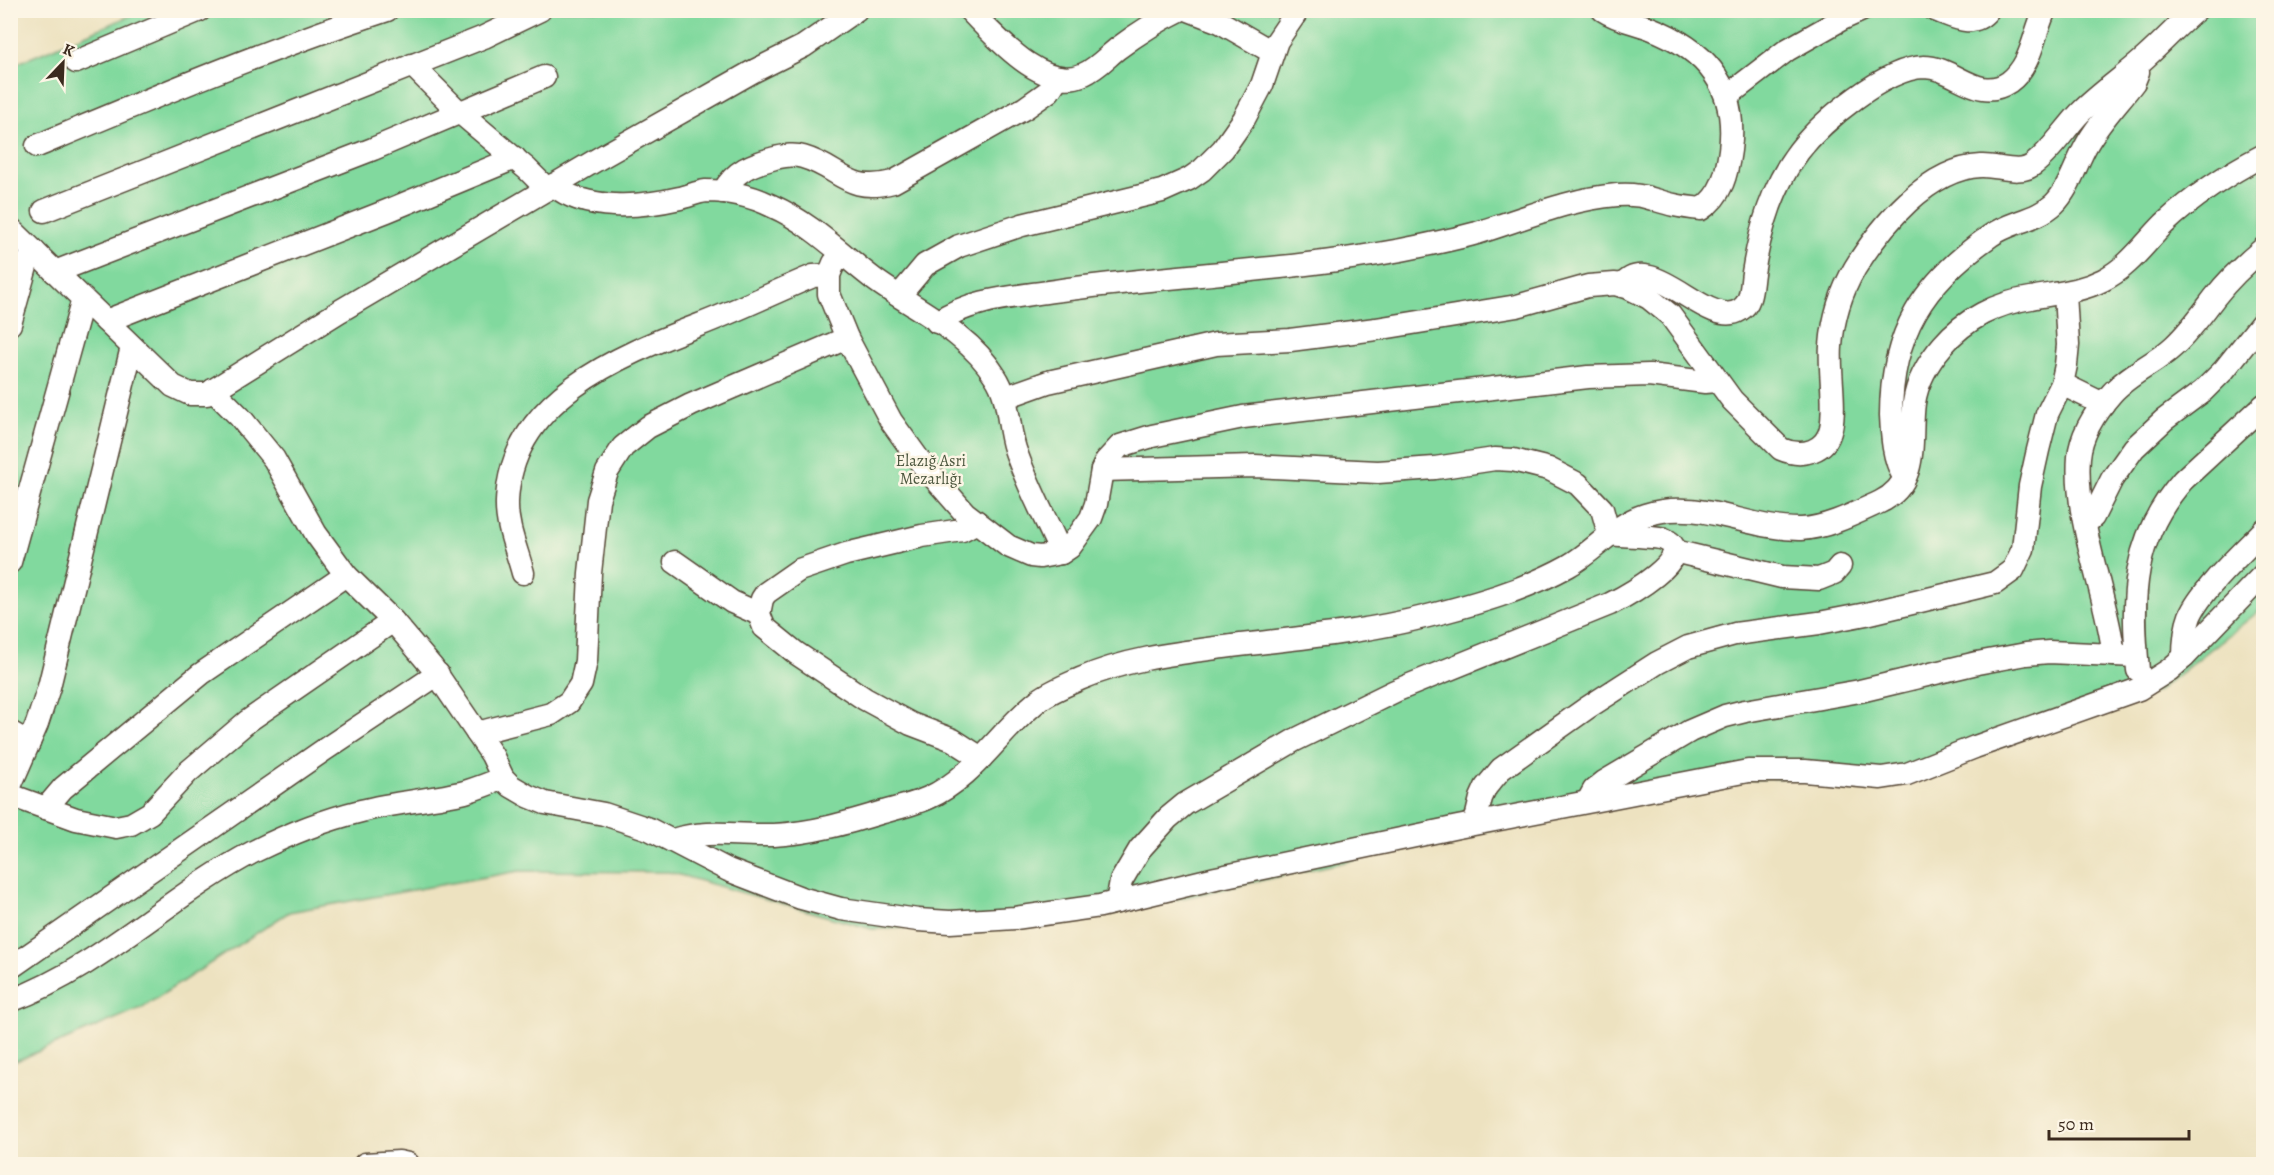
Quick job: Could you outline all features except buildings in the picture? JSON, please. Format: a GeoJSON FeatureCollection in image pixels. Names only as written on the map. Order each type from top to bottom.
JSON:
{"type":"FeatureCollection","features":[{"type":"Feature","properties":{"kind":"street"},"geometry":{"type":"LineString","coordinates":[[76,62],[200,10]]}},
{"type":"Feature","properties":{"kind":"street"},"geometry":{"type":"LineString","coordinates":[[37,146],[236,65],[332,28],[387,10]]}},
{"type":"Feature","properties":{"kind":"street"},"geometry":{"type":"LineString","coordinates":[[44,211],[484,37],[540,10]]}},
{"type":"Feature","properties":{"kind":"street"},"geometry":{"type":"LineString","coordinates":[[10,228],[181,391],[199,395],[213,390],[340,311],[550,187],[752,72],[804,46],[856,10]]}},
{"type":"Feature","properties":{"kind":"street"},"geometry":{"type":"LineString","coordinates":[[969,10],[995,36],[1037,71],[1058,77],[1084,74],[1165,16],[1180,10]]}},
{"type":"Feature","properties":{"kind":"street"},"geometry":{"type":"LineString","coordinates":[[1190,10],[1220,22],[1272,52]]}},
{"type":"Feature","properties":{"kind":"street"},"geometry":{"type":"LineString","coordinates":[[899,296],[925,266],[959,246],[1022,225],[1162,191],[1189,178],[1213,160],[1244,119],[1262,85],[1272,52],[1298,10]]}},
{"type":"Feature","properties":{"kind":"street"},"geometry":{"type":"LineString","coordinates":[[937,322],[964,307],[1017,296],[1309,264],[1403,249],[1476,233],[1550,208],[1615,195],[1642,196],[1673,205],[1701,209],[1710,204],[1720,190],[1729,156],[1732,121],[1727,96],[1710,67],[1684,46],[1651,28],[1622,20],[1603,10]]}},
{"type":"Feature","properties":{"kind":"street"},"geometry":{"type":"LineString","coordinates":[[1727,96],[1787,50],[1862,10]]}},
{"type":"Feature","properties":{"kind":"street"},"geometry":{"type":"LineString","coordinates":[[1935,10],[1969,21],[1977,20],[1988,10]]}},
{"type":"Feature","properties":{"kind":"street"},"geometry":{"type":"LineString","coordinates":[[1622,285],[1635,277],[1661,280],[1717,313],[1730,314],[1743,308],[1748,302],[1754,266],[1771,202],[1788,166],[1808,140],[1855,99],[1894,76],[1915,68],[1926,67],[1945,71],[1967,84],[1983,89],[2000,87],[2008,82],[2028,59],[2045,10]]}},
{"type":"Feature","properties":{"kind":"street"},"geometry":{"type":"LineString","coordinates":[[1006,397],[1048,382],[1216,344],[1290,340],[1376,329],[1517,306],[1588,286],[1615,284],[1649,298],[1670,315],[1717,381],[1781,449],[1799,454],[1816,450],[1828,437],[1831,429],[1831,346],[1838,307],[1854,271],[1887,226],[1912,200],[1946,174],[1971,167],[2016,170],[2034,164],[2081,112],[2196,10]]}},
{"type":"Feature","properties":{"kind":"street"},"geometry":{"type":"LineString","coordinates":[[412,65],[514,158],[550,187],[565,195],[600,203],[619,204],[656,202],[704,191],[750,197],[773,206],[812,230],[899,296],[962,339],[984,360],[1006,397],[1015,448],[1061,553]]}},
{"type":"Feature","properties":{"kind":"street"},"geometry":{"type":"LineString","coordinates":[[1904,477],[1894,447],[1891,401],[1896,359],[1908,326],[1929,292],[1959,261],[1990,235],[2039,214],[2061,196],[2088,142],[2134,82],[2138,72],[2136,65]]}},
{"type":"Feature","properties":{"kind":"street"},"geometry":{"type":"LineString","coordinates":[[55,272],[224,208],[462,113],[544,77]]}},
{"type":"Feature","properties":{"kind":"street"},"geometry":{"type":"LineString","coordinates":[[723,192],[732,178],[746,167],[789,155],[809,159],[851,183],[875,185],[893,182],[1025,108],[1049,91],[1058,77]]}},
{"type":"Feature","properties":{"kind":"street"},"geometry":{"type":"LineString","coordinates":[[673,840],[690,834],[776,835],[833,827],[927,799],[959,779],[1006,730],[1042,698],[1105,669],[1155,656],[1359,631],[1431,615],[1522,587],[1550,575],[1584,556],[1609,534],[1644,515],[1675,508],[1691,509],[1783,528],[1809,528],[1831,522],[1886,499],[1904,477],[1912,458],[1914,402],[1925,371],[1943,344],[1966,323],[1992,309],[2023,299],[2065,293],[2102,280],[2129,264],[2151,238],[2182,208],[2222,178],[2264,156]]}},
{"type":"Feature","properties":{"kind":"street"},"geometry":{"type":"LineString","coordinates":[[106,321],[387,211],[514,158]]}},
{"type":"Feature","properties":{"kind":"street"},"geometry":{"type":"LineString","coordinates":[[2139,689],[2111,629],[2080,494],[2079,455],[2085,436],[2103,404],[2128,379],[2150,366],[2187,334],[2232,278],[2264,248]]}},
{"type":"Feature","properties":{"kind":"street"},"geometry":{"type":"LineString","coordinates":[[10,324],[27,263],[34,251]]}},
{"type":"Feature","properties":{"kind":"street"},"geometry":{"type":"LineString","coordinates":[[842,254],[829,275],[829,294],[847,338],[897,430],[922,464],[966,513],[1008,546],[1023,554],[1040,557],[1061,553],[1077,539],[1091,518],[1106,460],[1119,446],[1152,436],[1243,417],[1608,375],[1649,375],[1705,382],[1717,381]]}},
{"type":"Feature","properties":{"kind":"street"},"geometry":{"type":"LineString","coordinates":[[523,573],[507,515],[509,484],[525,437],[547,409],[588,376],[634,351],[813,276],[829,275]]}},
{"type":"Feature","properties":{"kind":"street"},"geometry":{"type":"LineString","coordinates":[[1475,823],[1481,798],[1501,769],[1587,708],[1657,663],[1688,647],[1735,634],[1866,614],[1995,583],[2013,570],[2021,557],[2030,486],[2047,414],[2062,384],[2068,345],[2065,293]]}},
{"type":"Feature","properties":{"kind":"street"},"geometry":{"type":"LineString","coordinates":[[10,562],[83,299]]}},
{"type":"Feature","properties":{"kind":"street"},"geometry":{"type":"LineString","coordinates":[[2086,523],[2093,517],[2112,479],[2134,448],[2164,420],[2203,391],[2224,370],[2264,320]]}},
{"type":"Feature","properties":{"kind":"street"},"geometry":{"type":"LineString","coordinates":[[477,733],[551,714],[569,702],[581,684],[586,661],[590,573],[598,500],[607,472],[624,447],[648,427],[691,405],[847,338]]}},
{"type":"Feature","properties":{"kind":"street"},"geometry":{"type":"LineString","coordinates":[[10,786],[20,738],[49,687],[132,346]]}},
{"type":"Feature","properties":{"kind":"street"},"geometry":{"type":"LineString","coordinates":[[2062,384],[2103,404]]}},
{"type":"Feature","properties":{"kind":"street"},"geometry":{"type":"LineString","coordinates":[[213,390],[240,417],[274,459],[316,534],[346,575],[393,621],[438,674],[477,733],[503,778],[519,792],[545,803],[624,819],[673,840],[728,870],[762,884],[841,909],[918,920],[983,921],[1057,914],[1475,823],[1748,771],[1804,771],[1867,778],[1894,777],[1920,770],[1976,747],[2139,689],[2169,670],[2184,657],[2264,574]]}},
{"type":"Feature","properties":{"kind":"street"},"geometry":{"type":"LineString","coordinates":[[2125,655],[2135,638],[2138,565],[2154,520],[2172,492],[2183,480],[2264,405]]}},
{"type":"Feature","properties":{"kind":"street"},"geometry":{"type":"LineString","coordinates":[[1102,470],[1255,466],[1378,472],[1435,468],[1495,459],[1513,460],[1549,470],[1578,484],[1602,509],[1609,534]]}},
{"type":"Feature","properties":{"kind":"street"},"geometry":{"type":"LineString","coordinates":[[977,522],[962,530],[921,536],[846,554],[799,570],[766,593],[762,599],[759,614],[764,627],[796,653],[865,699],[911,724],[953,740],[981,758]]}},
{"type":"Feature","properties":{"kind":"street"},"geometry":{"type":"LineString","coordinates":[[2184,657],[2185,635],[2190,614],[2212,585],[2264,530]]}},
{"type":"Feature","properties":{"kind":"street"},"geometry":{"type":"LineString","coordinates":[[1117,902],[1121,881],[1140,849],[1168,818],[1185,804],[1295,740],[1395,691],[1610,604],[1629,594],[1665,567],[1673,558],[1674,551],[1669,542],[1660,538],[1609,534]]}},
{"type":"Feature","properties":{"kind":"street"},"geometry":{"type":"LineString","coordinates":[[1674,551],[1782,577],[1819,579],[1826,577],[1840,566]]}},
{"type":"Feature","properties":{"kind":"street"},"geometry":{"type":"LineString","coordinates":[[675,562],[732,602],[759,614]]}},
{"type":"Feature","properties":{"kind":"street"},"geometry":{"type":"LineString","coordinates":[[46,808],[63,788],[201,674],[346,575]]}},
{"type":"Feature","properties":{"kind":"street"},"geometry":{"type":"LineString","coordinates":[[10,795],[76,819],[116,828],[141,820],[188,772],[248,722],[393,621]]}},
{"type":"Feature","properties":{"kind":"street"},"geometry":{"type":"LineString","coordinates":[[1588,801],[1594,790],[1604,782],[1690,731],[1725,716],[1860,692],[2015,656],[2049,652],[2125,655]]}},
{"type":"Feature","properties":{"kind":"street"},"geometry":{"type":"LineString","coordinates":[[10,968],[305,762],[438,674]]}},
{"type":"Feature","properties":{"kind":"street"},"geometry":{"type":"LineString","coordinates":[[10,1001],[80,967],[229,866],[279,840],[324,822],[363,810],[465,792],[503,778]]}},
{"type":"Feature","properties":{"kind":"street"},"geometry":{"type":"LineString","coordinates":[[365,1164],[399,1162],[408,1164]]}},
{"type":"Feature","properties":{"kind":"green space","name":"Elazığ Asri Mezarlığı"},"geometry":{"type":"Polygon","coordinates":[[[144,10],[2263,11],[2263,608],[2156,692],[1921,771],[1705,782],[1065,924],[872,929],[669,872],[519,871],[289,912],[143,1007],[11,1063],[11,66],[144,10]]]}}]}
